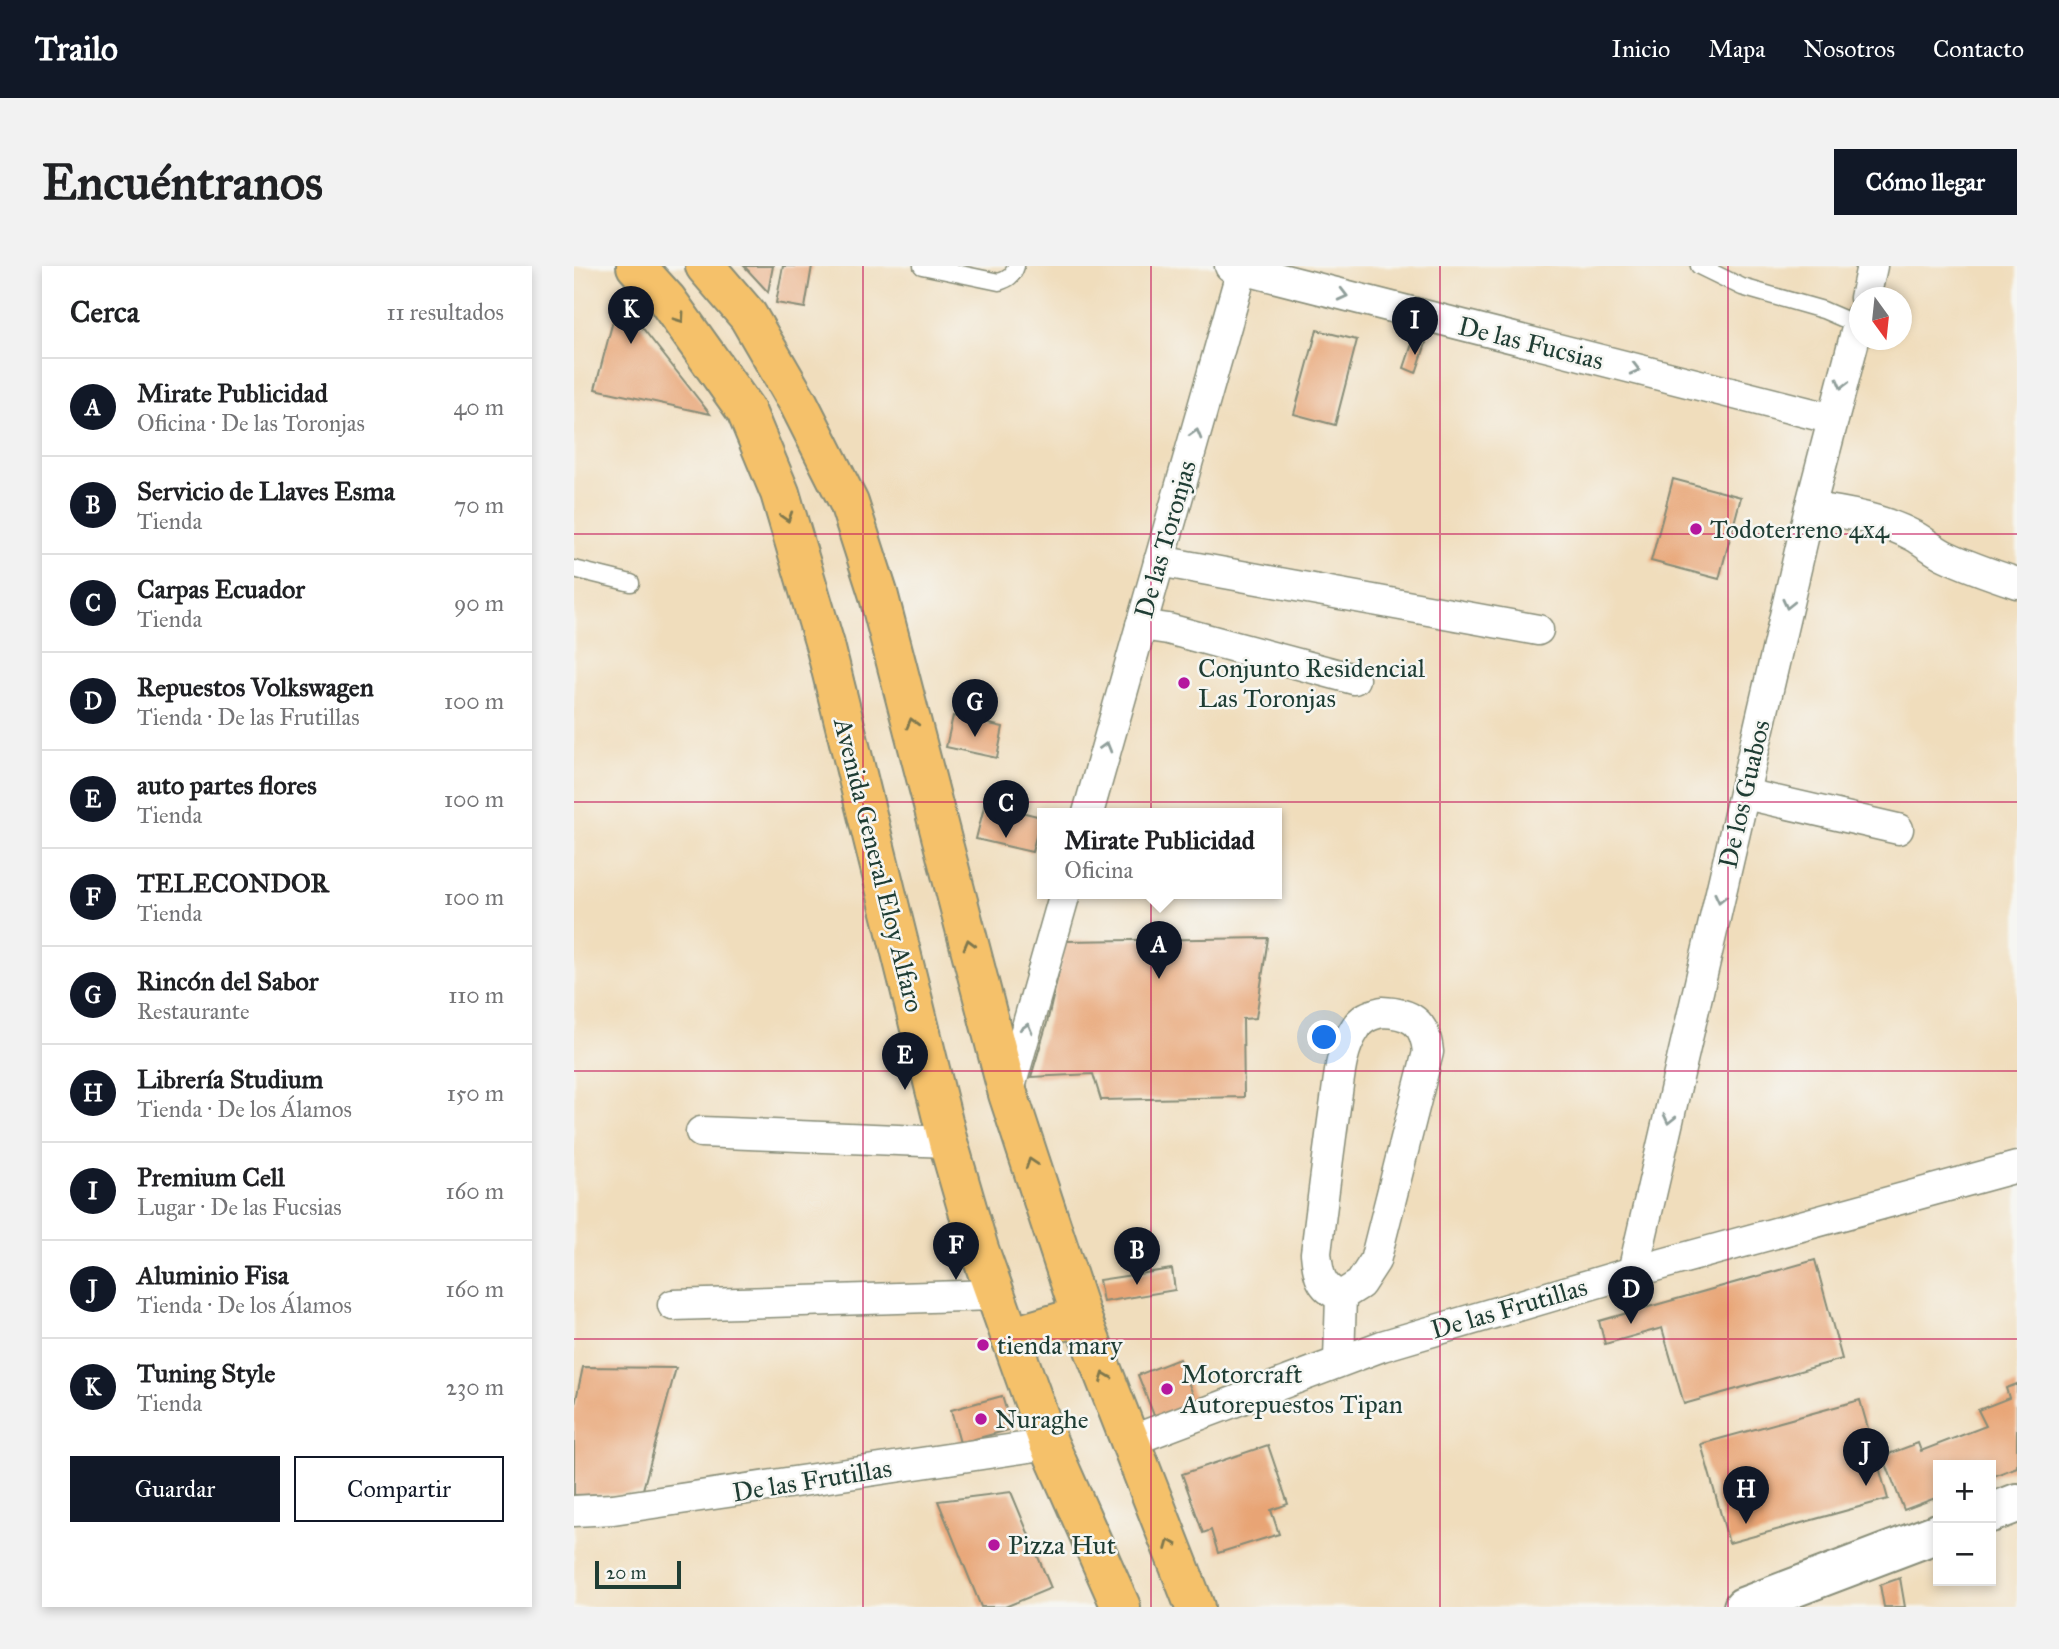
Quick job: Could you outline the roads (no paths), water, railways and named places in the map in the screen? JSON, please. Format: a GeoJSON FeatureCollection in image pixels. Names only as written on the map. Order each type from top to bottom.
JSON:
{"type":"FeatureCollection","features":[{"type":"Feature","properties":{"kind":"main road","name":"Avenida General Eloy Alfaro"},"geometry":{"type":"LineString","coordinates":[[636,266],[667,300],[746,411],[780,493],[825,645],[948,1142],[994,1295],[1049,1444],[1121,1607]]}},
{"type":"Feature","properties":{"kind":"main road"},"geometry":{"type":"LineString","coordinates":[[705,266],[748,316],[799,404],[849,503],[878,593],[1008,1094],[1081,1316],[1195,1607]]}},
{"type":"Feature","properties":{"kind":"main road"},"geometry":{"type":"LineString","coordinates":[[1010,1337],[1081,1316]]}},
{"type":"Feature","properties":{"kind":"street","name":"De los Guabos"},"geometry":{"type":"LineString","coordinates":[[1867,287],[1872,266]]}},
{"type":"Feature","properties":{"kind":"street","name":"De las Fucsias"},"geometry":{"type":"LineString","coordinates":[[1238,267],[1833,419]]}},
{"type":"Feature","properties":{"kind":"street","name":"De las Toronjas"},"geometry":{"type":"LineString","coordinates":[[1089,808],[1238,267]]}},
{"type":"Feature","properties":{"kind":"street","name":"De los Guabos"},"geometry":{"type":"LineString","coordinates":[[1633,1272],[1810,508],[1851,350]]}},
{"type":"Feature","properties":{"kind":"street"},"geometry":{"type":"LineString","coordinates":[[1810,508],[1838,511],[1881,522],[1913,536],[1942,554],[2017,583]]}},
{"type":"Feature","properties":{"kind":"street"},"geometry":{"type":"LineString","coordinates":[[1159,561],[1538,630]]}},
{"type":"Feature","properties":{"kind":"street"},"geometry":{"type":"LineString","coordinates":[[1141,625],[1168,629],[1354,679]]}},
{"type":"Feature","properties":{"kind":"street"},"geometry":{"type":"LineString","coordinates":[[1745,794],[1898,829]]}},
{"type":"Feature","properties":{"kind":"street"},"geometry":{"type":"LineString","coordinates":[[1008,1094],[1063,899]]}},
{"type":"Feature","properties":{"kind":"street"},"geometry":{"type":"LineString","coordinates":[[1381,1012],[1406,1015],[1422,1029],[1427,1039],[1428,1052],[1375,1261],[1360,1284],[1341,1296],[1329,1291],[1324,1284],[1318,1270],[1316,1253],[1343,1059],[1354,1030],[1369,1015],[1381,1012]]}},
{"type":"Feature","properties":{"kind":"street"},"geometry":{"type":"LineString","coordinates":[[701,1132],[948,1142]]}},
{"type":"Feature","properties":{"kind":"street","name":"De las Frutillas"},"geometry":{"type":"LineString","coordinates":[[1130,1441],[1339,1360],[1633,1272],[2017,1167]]}},
{"type":"Feature","properties":{"kind":"street"},"geometry":{"type":"LineString","coordinates":[[673,1305],[994,1295]]}},
{"type":"Feature","properties":{"kind":"street"},"geometry":{"type":"LineString","coordinates":[[1339,1360],[1341,1296]]}},
{"type":"Feature","properties":{"kind":"street","name":"De las Frutillas"},"geometry":{"type":"LineString","coordinates":[[574,1511],[613,1510],[1049,1444]]}},
{"type":"Feature","properties":{"kind":"street"},"geometry":{"type":"LineString","coordinates":[[1996,1511],[2017,1503]]}},
{"type":"Feature","properties":{"kind":"street"},"geometry":{"type":"LineString","coordinates":[[1749,1606],[1933,1535]]}},
{"type":"Feature","properties":{"kind":"lane"},"geometry":{"type":"LineString","coordinates":[[922,266],[999,282],[1008,279],[1016,266]]}},
{"type":"Feature","properties":{"kind":"lane"},"geometry":{"type":"LineString","coordinates":[[1699,266],[1742,287],[1823,310],[1849,312]]}},
{"type":"Feature","properties":{"kind":"lane"},"geometry":{"type":"LineString","coordinates":[[574,569],[631,583]]}},
{"type":"Feature","properties":{"kind":"place","name":"Tuning Style"},"geometry":{"type":"Point","coordinates":[631,344]}},
{"type":"Feature","properties":{"kind":"place","name":"Premium Cell"},"geometry":{"type":"Point","coordinates":[1415,355]}},
{"type":"Feature","properties":{"kind":"place","name":"Todoterreno 4x4"},"geometry":{"type":"Point","coordinates":[1696,529]}},
{"type":"Feature","properties":{"kind":"place","name":"Conjunto Residencial Las Toronjas"},"geometry":{"type":"Point","coordinates":[1184,683]}},
{"type":"Feature","properties":{"kind":"place","name":"Rincón del Sabor"},"geometry":{"type":"Point","coordinates":[975,737]}},
{"type":"Feature","properties":{"kind":"place","name":"Carpas Ecuador"},"geometry":{"type":"Point","coordinates":[1006,838]}},
{"type":"Feature","properties":{"kind":"place","name":"Mirate Publicidad"},"geometry":{"type":"Point","coordinates":[1159,979]}},
{"type":"Feature","properties":{"kind":"place","name":"auto partes flores"},"geometry":{"type":"Point","coordinates":[905,1090]}},
{"type":"Feature","properties":{"kind":"place","name":"TELECONDOR"},"geometry":{"type":"Point","coordinates":[956,1280]}},
{"type":"Feature","properties":{"kind":"place","name":"Servicio de Llaves Esma"},"geometry":{"type":"Point","coordinates":[1137,1285]}},
{"type":"Feature","properties":{"kind":"place","name":"Repuestos Volkswagen"},"geometry":{"type":"Point","coordinates":[1631,1324]}},
{"type":"Feature","properties":{"kind":"place","name":"tienda mary"},"geometry":{"type":"Point","coordinates":[983,1345]}},
{"type":"Feature","properties":{"kind":"place","name":"Motorcraft Autorepuestos Tipan"},"geometry":{"type":"Point","coordinates":[1167,1389]}},
{"type":"Feature","properties":{"kind":"place","name":"Nuraghe"},"geometry":{"type":"Point","coordinates":[981,1419]}},
{"type":"Feature","properties":{"kind":"place","name":"Aluminio Fisa"},"geometry":{"type":"Point","coordinates":[1866,1486]}},
{"type":"Feature","properties":{"kind":"place","name":"Librería Studium"},"geometry":{"type":"Point","coordinates":[1746,1524]}},
{"type":"Feature","properties":{"kind":"place","name":"Pizza Hut"},"geometry":{"type":"Point","coordinates":[994,1545]}}]}
